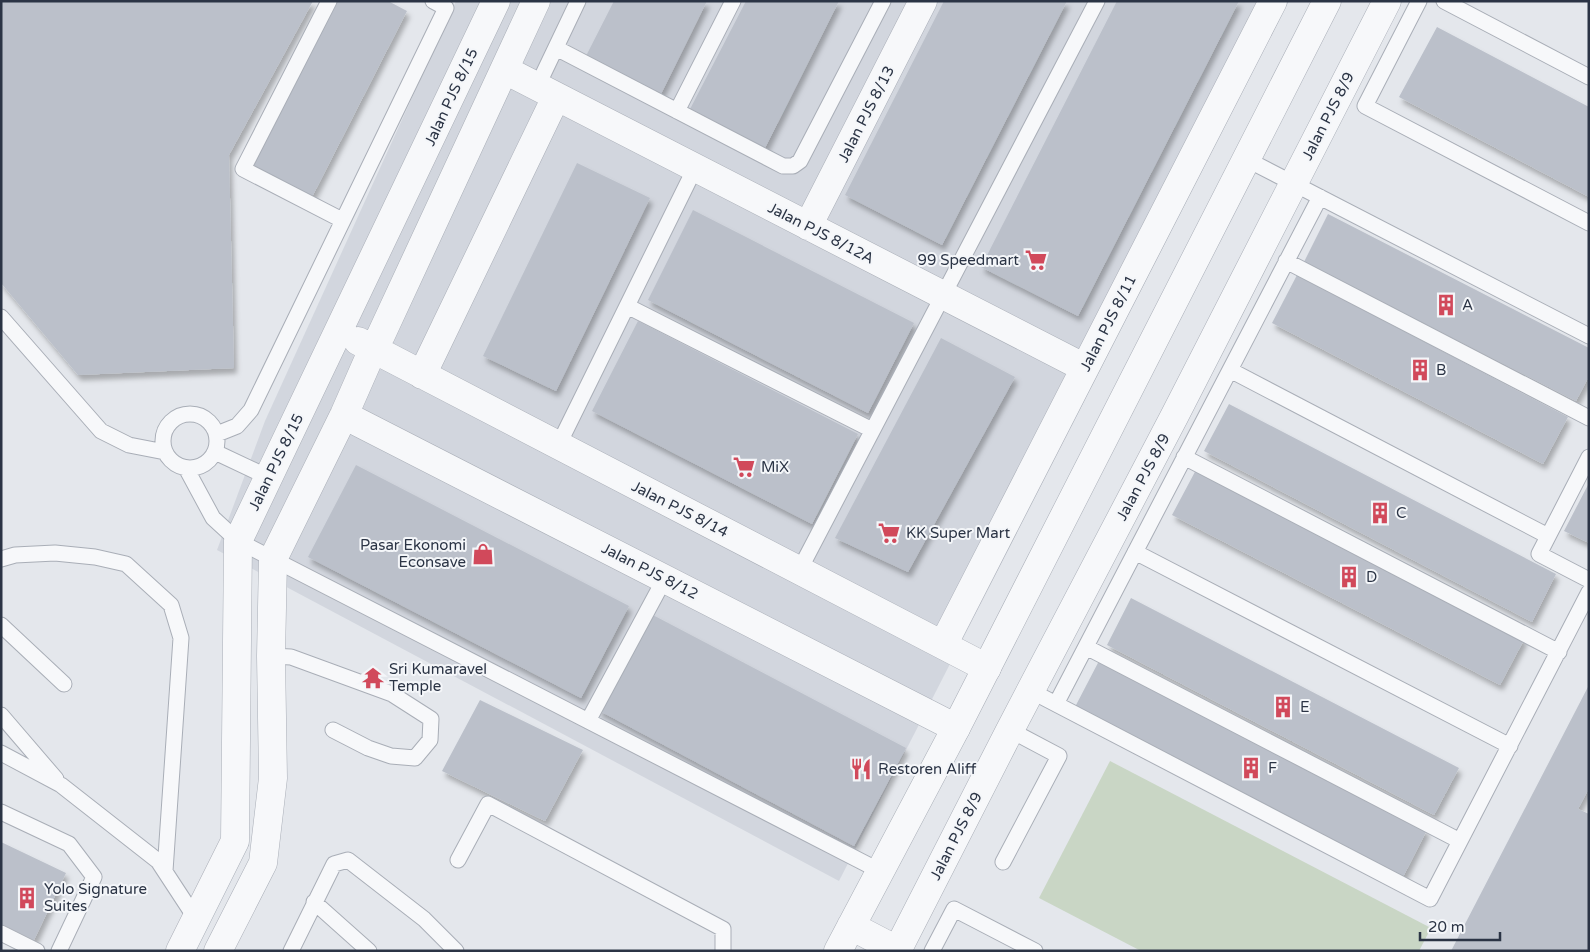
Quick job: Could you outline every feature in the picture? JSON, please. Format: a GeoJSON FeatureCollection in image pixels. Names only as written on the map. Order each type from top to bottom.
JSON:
{"type":"FeatureCollection","features":[{"type":"Feature","properties":{"kind":"street","name":"Jalan PJS 8/15"},"geometry":{"type":"LineString","coordinates":[[180,951],[235,841],[238,541],[496,1]]}},
{"type":"Feature","properties":{"kind":"street"},"geometry":{"type":"LineString","coordinates":[[218,951],[263,863],[273,778],[271,656],[273,559],[344,416],[373,349],[536,1]]}},
{"type":"Feature","properties":{"kind":"street","name":"Jalan PJS 8/13"},"geometry":{"type":"LineString","coordinates":[[808,226],[924,1]]}},
{"type":"Feature","properties":{"kind":"street","name":"Jalan PJS 8/11"},"geometry":{"type":"LineString","coordinates":[[943,645],[1273,1]]}},
{"type":"Feature","properties":{"kind":"street"},"geometry":{"type":"LineString","coordinates":[[838,951],[956,728],[1328,1]]}},
{"type":"Feature","properties":{"kind":"street","name":"Jalan PJS 8/9"},"geometry":{"type":"LineString","coordinates":[[898,951],[1010,730],[1171,423],[1387,1]]}},
{"type":"Feature","properties":{"kind":"street","name":"Jalan PJS 8/12A"},"geometry":{"type":"LineString","coordinates":[[504,70],[1085,368]]}},
{"type":"Feature","properties":{"kind":"street"},"geometry":{"type":"LineString","coordinates":[[422,375],[547,92]]}},
{"type":"Feature","properties":{"kind":"street"},"geometry":{"type":"LineString","coordinates":[[340,330],[373,349]]}},
{"type":"Feature","properties":{"kind":"street","name":"Jalan PJS 8/14"},"geometry":{"type":"LineString","coordinates":[[373,349],[986,668]]}},
{"type":"Feature","properties":{"kind":"street","name":"Jalan PJS 8/12"},"geometry":{"type":"LineString","coordinates":[[344,416],[956,728]]}},
{"type":"Feature","properties":{"kind":"street"},"geometry":{"type":"LineString","coordinates":[[851,926],[898,951]]}},
{"type":"Feature","properties":{"kind":"lane"},"geometry":{"type":"LineString","coordinates":[[329,1],[243,169],[342,220]]}},
{"type":"Feature","properties":{"kind":"lane"},"geometry":{"type":"LineString","coordinates":[[217,434],[237,426],[251,410],[446,8],[433,1]]}},
{"type":"Feature","properties":{"kind":"lane"},"geometry":{"type":"LineString","coordinates":[[547,92],[556,48],[578,1]]}},
{"type":"Feature","properties":{"kind":"lane"},"geometry":{"type":"LineString","coordinates":[[677,111],[733,1]]}},
{"type":"Feature","properties":{"kind":"lane"},"geometry":{"type":"LineString","coordinates":[[556,48],[783,166],[793,166],[800,161],[883,1]]}},
{"type":"Feature","properties":{"kind":"lane"},"geometry":{"type":"LineString","coordinates":[[799,570],[1097,1]]}},
{"type":"Feature","properties":{"kind":"lane"},"geometry":{"type":"LineString","coordinates":[[1419,1],[1365,106],[1589,223]]}},
{"type":"Feature","properties":{"kind":"lane"},"geometry":{"type":"LineString","coordinates":[[1444,1],[1589,77]]}},
{"type":"Feature","properties":{"kind":"lane"},"geometry":{"type":"LineString","coordinates":[[1246,159],[1589,336]]}},
{"type":"Feature","properties":{"kind":"lane"},"geometry":{"type":"LineString","coordinates":[[558,446],[695,168]]}},
{"type":"Feature","properties":{"kind":"lane"},"geometry":{"type":"LineString","coordinates":[[1056,704],[1320,197]]}},
{"type":"Feature","properties":{"kind":"lane"},"geometry":{"type":"LineString","coordinates":[[1286,261],[1589,418]]}},
{"type":"Feature","properties":{"kind":"lane"},"geometry":{"type":"LineString","coordinates":[[626,306],[872,430]]}},
{"type":"Feature","properties":{"kind":"lane"},"geometry":{"type":"LineString","coordinates":[[1,317],[101,431],[129,445],[165,452]]}},
{"type":"Feature","properties":{"kind":"lane"},"geometry":{"type":"LineString","coordinates":[[1230,370],[1548,536]]}},
{"type":"Feature","properties":{"kind":"lane"},"geometry":{"type":"LineString","coordinates":[[190,413],[207,419],[217,434],[218,443],[215,452],[204,465],[195,468],[177,466],[165,452],[162,443],[166,426],[173,419],[181,415],[190,413]]}},
{"type":"Feature","properties":{"kind":"lane"},"geometry":{"type":"LineString","coordinates":[[215,452],[268,478]]}},
{"type":"Feature","properties":{"kind":"lane"},"geometry":{"type":"LineString","coordinates":[[1184,457],[1559,652]]}},
{"type":"Feature","properties":{"kind":"lane"},"geometry":{"type":"LineString","coordinates":[[1589,457],[1539,554],[1589,580]]}},
{"type":"Feature","properties":{"kind":"lane"},"geometry":{"type":"LineString","coordinates":[[186,468],[213,518],[238,541],[880,871]]}},
{"type":"Feature","properties":{"kind":"lane"},"geometry":{"type":"LineString","coordinates":[[1135,552],[1510,746]]}},
{"type":"Feature","properties":{"kind":"lane"},"geometry":{"type":"LineString","coordinates":[[1,559],[14,554],[54,553],[95,557],[126,564],[171,605],[181,638],[165,871]]}},
{"type":"Feature","properties":{"kind":"lane"},"geometry":{"type":"LineString","coordinates":[[588,721],[665,578]]}},
{"type":"Feature","properties":{"kind":"lane"},"geometry":{"type":"LineString","coordinates":[[1031,691],[1430,899],[1589,592]]}},
{"type":"Feature","properties":{"kind":"lane"},"geometry":{"type":"LineString","coordinates":[[1,625],[64,684]]}},
{"type":"Feature","properties":{"kind":"lane"},"geometry":{"type":"LineString","coordinates":[[1086,647],[1460,841]]}},
{"type":"Feature","properties":{"kind":"lane"},"geometry":{"type":"LineString","coordinates":[[271,656],[291,657],[392,694],[431,719],[430,740],[415,758],[391,756],[368,748],[333,730]]}},
{"type":"Feature","properties":{"kind":"lane"},"geometry":{"type":"LineString","coordinates":[[1,716],[61,785]]}},
{"type":"Feature","properties":{"kind":"lane"},"geometry":{"type":"LineString","coordinates":[[1003,862],[1059,756],[1010,730]]}},
{"type":"Feature","properties":{"kind":"lane"},"geometry":{"type":"LineString","coordinates":[[1,753],[61,785],[158,861],[196,919]]}},
{"type":"Feature","properties":{"kind":"lane"},"geometry":{"type":"LineString","coordinates":[[458,860],[488,804],[723,929],[723,951]]}},
{"type":"Feature","properties":{"kind":"lane"},"geometry":{"type":"LineString","coordinates":[[1,812],[69,844],[94,877],[58,951]]}},
{"type":"Feature","properties":{"kind":"lane"},"geometry":{"type":"LineString","coordinates":[[292,951],[334,864],[348,860],[424,918],[456,951]]}},
{"type":"Feature","properties":{"kind":"lane"},"geometry":{"type":"LineString","coordinates":[[314,902],[369,951]]}},
{"type":"Feature","properties":{"kind":"lane"},"geometry":{"type":"LineString","coordinates":[[932,951],[954,909],[1035,951]]}},
{"type":"Feature","properties":{"kind":"lane"},"geometry":{"type":"LineString","coordinates":[[1,933],[37,951]]}},
{"type":"Feature","properties":{"kind":"shaded area"},"geometry":{"type":"Polygon","coordinates":[[[456,1],[1289,1],[839,881],[217,550],[265,421],[456,1]]]}},
{"type":"Feature","properties":{"kind":"green space"},"geometry":{"type":"Polygon","coordinates":[[[1110,761],[1431,928],[1419,951],[1141,951],[1039,898],[1110,761]]]}},
{"type":"Feature","properties":{"kind":"building"},"geometry":{"type":"Polygon","coordinates":[[[1,1],[313,1],[229,155],[234,368],[78,375],[1,283],[1,1]]]}},
{"type":"Feature","properties":{"kind":"building"},"geometry":{"type":"Polygon","coordinates":[[[337,1],[388,1],[407,11],[312,197],[253,166],[337,1]]]}},
{"type":"Feature","properties":{"kind":"building"},"geometry":{"type":"Polygon","coordinates":[[[614,1],[707,1],[661,94],[586,56],[614,1]]]}},
{"type":"Feature","properties":{"kind":"building"},"geometry":{"type":"Polygon","coordinates":[[[746,1],[839,1],[763,152],[688,113],[746,1]]]}},
{"type":"Feature","properties":{"kind":"building"},"geometry":{"type":"Polygon","coordinates":[[[944,1],[1067,1],[942,245],[845,195],[944,1]]]}},
{"type":"Feature","properties":{"kind":"building"},"geometry":{"type":"Polygon","coordinates":[[[1117,1],[1239,1],[1078,316],[981,267],[1117,1]]]}},
{"type":"Feature","properties":{"kind":"building"},"geometry":{"type":"Polygon","coordinates":[[[1437,27],[1589,107],[1589,197],[1399,97],[1437,27]]]}},
{"type":"Feature","properties":{"kind":"building"},"geometry":{"type":"Polygon","coordinates":[[[577,163],[650,198],[556,391],[483,356],[577,163]]]}},
{"type":"Feature","properties":{"kind":"building"},"geometry":{"type":"Polygon","coordinates":[[[693,210],[914,323],[868,413],[648,300],[693,210]]]}},
{"type":"Feature","properties":{"kind":"building","name":"A"},"geometry":{"type":"Polygon","coordinates":[[[1328,214],[1589,348],[1589,376],[1576,401],[1304,262],[1328,214]]]}},
{"type":"Feature","properties":{"kind":"building","name":"B"},"geometry":{"type":"Polygon","coordinates":[[[1297,275],[1568,417],[1543,464],[1272,323],[1297,275]]]}},
{"type":"Feature","properties":{"kind":"building"},"geometry":{"type":"Polygon","coordinates":[[[638,321],[858,434],[812,524],[592,411],[638,321]]]}},
{"type":"Feature","properties":{"kind":"building"},"geometry":{"type":"Polygon","coordinates":[[[941,338],[1015,377],[908,572],[835,538],[941,338]]]}},
{"type":"Feature","properties":{"kind":"building","name":"C"},"geometry":{"type":"Polygon","coordinates":[[[1229,404],[1556,574],[1532,622],[1204,451],[1229,404]]]}},
{"type":"Feature","properties":{"kind":"building"},"geometry":{"type":"Polygon","coordinates":[[[356,465],[629,606],[581,698],[308,557],[356,465]]]}},
{"type":"Feature","properties":{"kind":"building","name":"D"},"geometry":{"type":"Polygon","coordinates":[[[1197,468],[1525,638],[1500,685],[1172,515],[1197,468]]]}},
{"type":"Feature","properties":{"kind":"building"},"geometry":{"type":"Polygon","coordinates":[[[1589,483],[1589,543],[1564,531],[1589,483]]]}},
{"type":"Feature","properties":{"kind":"building","name":"E"},"geometry":{"type":"Polygon","coordinates":[[[1131,598],[1459,768],[1434,815],[1107,645],[1131,598]]]}},
{"type":"Feature","properties":{"kind":"building"},"geometry":{"type":"Polygon","coordinates":[[[649,613],[906,748],[854,846],[598,710],[649,613]]]}},
{"type":"Feature","properties":{"kind":"building","name":"F"},"geometry":{"type":"Polygon","coordinates":[[[1100,659],[1427,830],[1403,877],[1075,707],[1100,659]]]}},
{"type":"Feature","properties":{"kind":"building"},"geometry":{"type":"Polygon","coordinates":[[[1589,685],[1589,788],[1578,809],[1589,814],[1589,951],[1451,951],[1589,685]]]}},
{"type":"Feature","properties":{"kind":"building"},"geometry":{"type":"Polygon","coordinates":[[[480,700],[583,750],[545,821],[442,771],[480,700]]]}},
{"type":"Feature","properties":{"kind":"building","name":"Yolo Signature Suites"},"geometry":{"type":"Polygon","coordinates":[[[1,842],[66,873],[34,940],[1,924],[1,842]]]}},
{"type":"Feature","properties":{"kind":"place","name":"99 Speedmart"},"geometry":{"type":"Point","coordinates":[1036,260]}},
{"type":"Feature","properties":{"kind":"place","name":"A"},"geometry":{"type":"Point","coordinates":[1446,305]}},
{"type":"Feature","properties":{"kind":"place","name":"B"},"geometry":{"type":"Point","coordinates":[1420,370]}},
{"type":"Feature","properties":{"kind":"place","name":"MiX"},"geometry":{"type":"Point","coordinates":[744,467]}},
{"type":"Feature","properties":{"kind":"place","name":"C"},"geometry":{"type":"Point","coordinates":[1380,513]}},
{"type":"Feature","properties":{"kind":"place","name":"KK Super Mart"},"geometry":{"type":"Point","coordinates":[889,533]}},
{"type":"Feature","properties":{"kind":"place","name":"Pasar Ekonomi Econsave"},"geometry":{"type":"Point","coordinates":[483,554]}},
{"type":"Feature","properties":{"kind":"place","name":"D"},"geometry":{"type":"Point","coordinates":[1349,577]}},
{"type":"Feature","properties":{"kind":"place","name":"Sri Kumaravel Temple"},"geometry":{"type":"Point","coordinates":[373,678]}},
{"type":"Feature","properties":{"kind":"place","name":"E"},"geometry":{"type":"Point","coordinates":[1283,707]}},
{"type":"Feature","properties":{"kind":"place","name":"F"},"geometry":{"type":"Point","coordinates":[1251,768]}},
{"type":"Feature","properties":{"kind":"place","name":"Restoren Aliff"},"geometry":{"type":"Point","coordinates":[861,769]}},
{"type":"Feature","properties":{"kind":"place","name":"Yolo Signature Suites"},"geometry":{"type":"Point","coordinates":[27,898]}}]}
